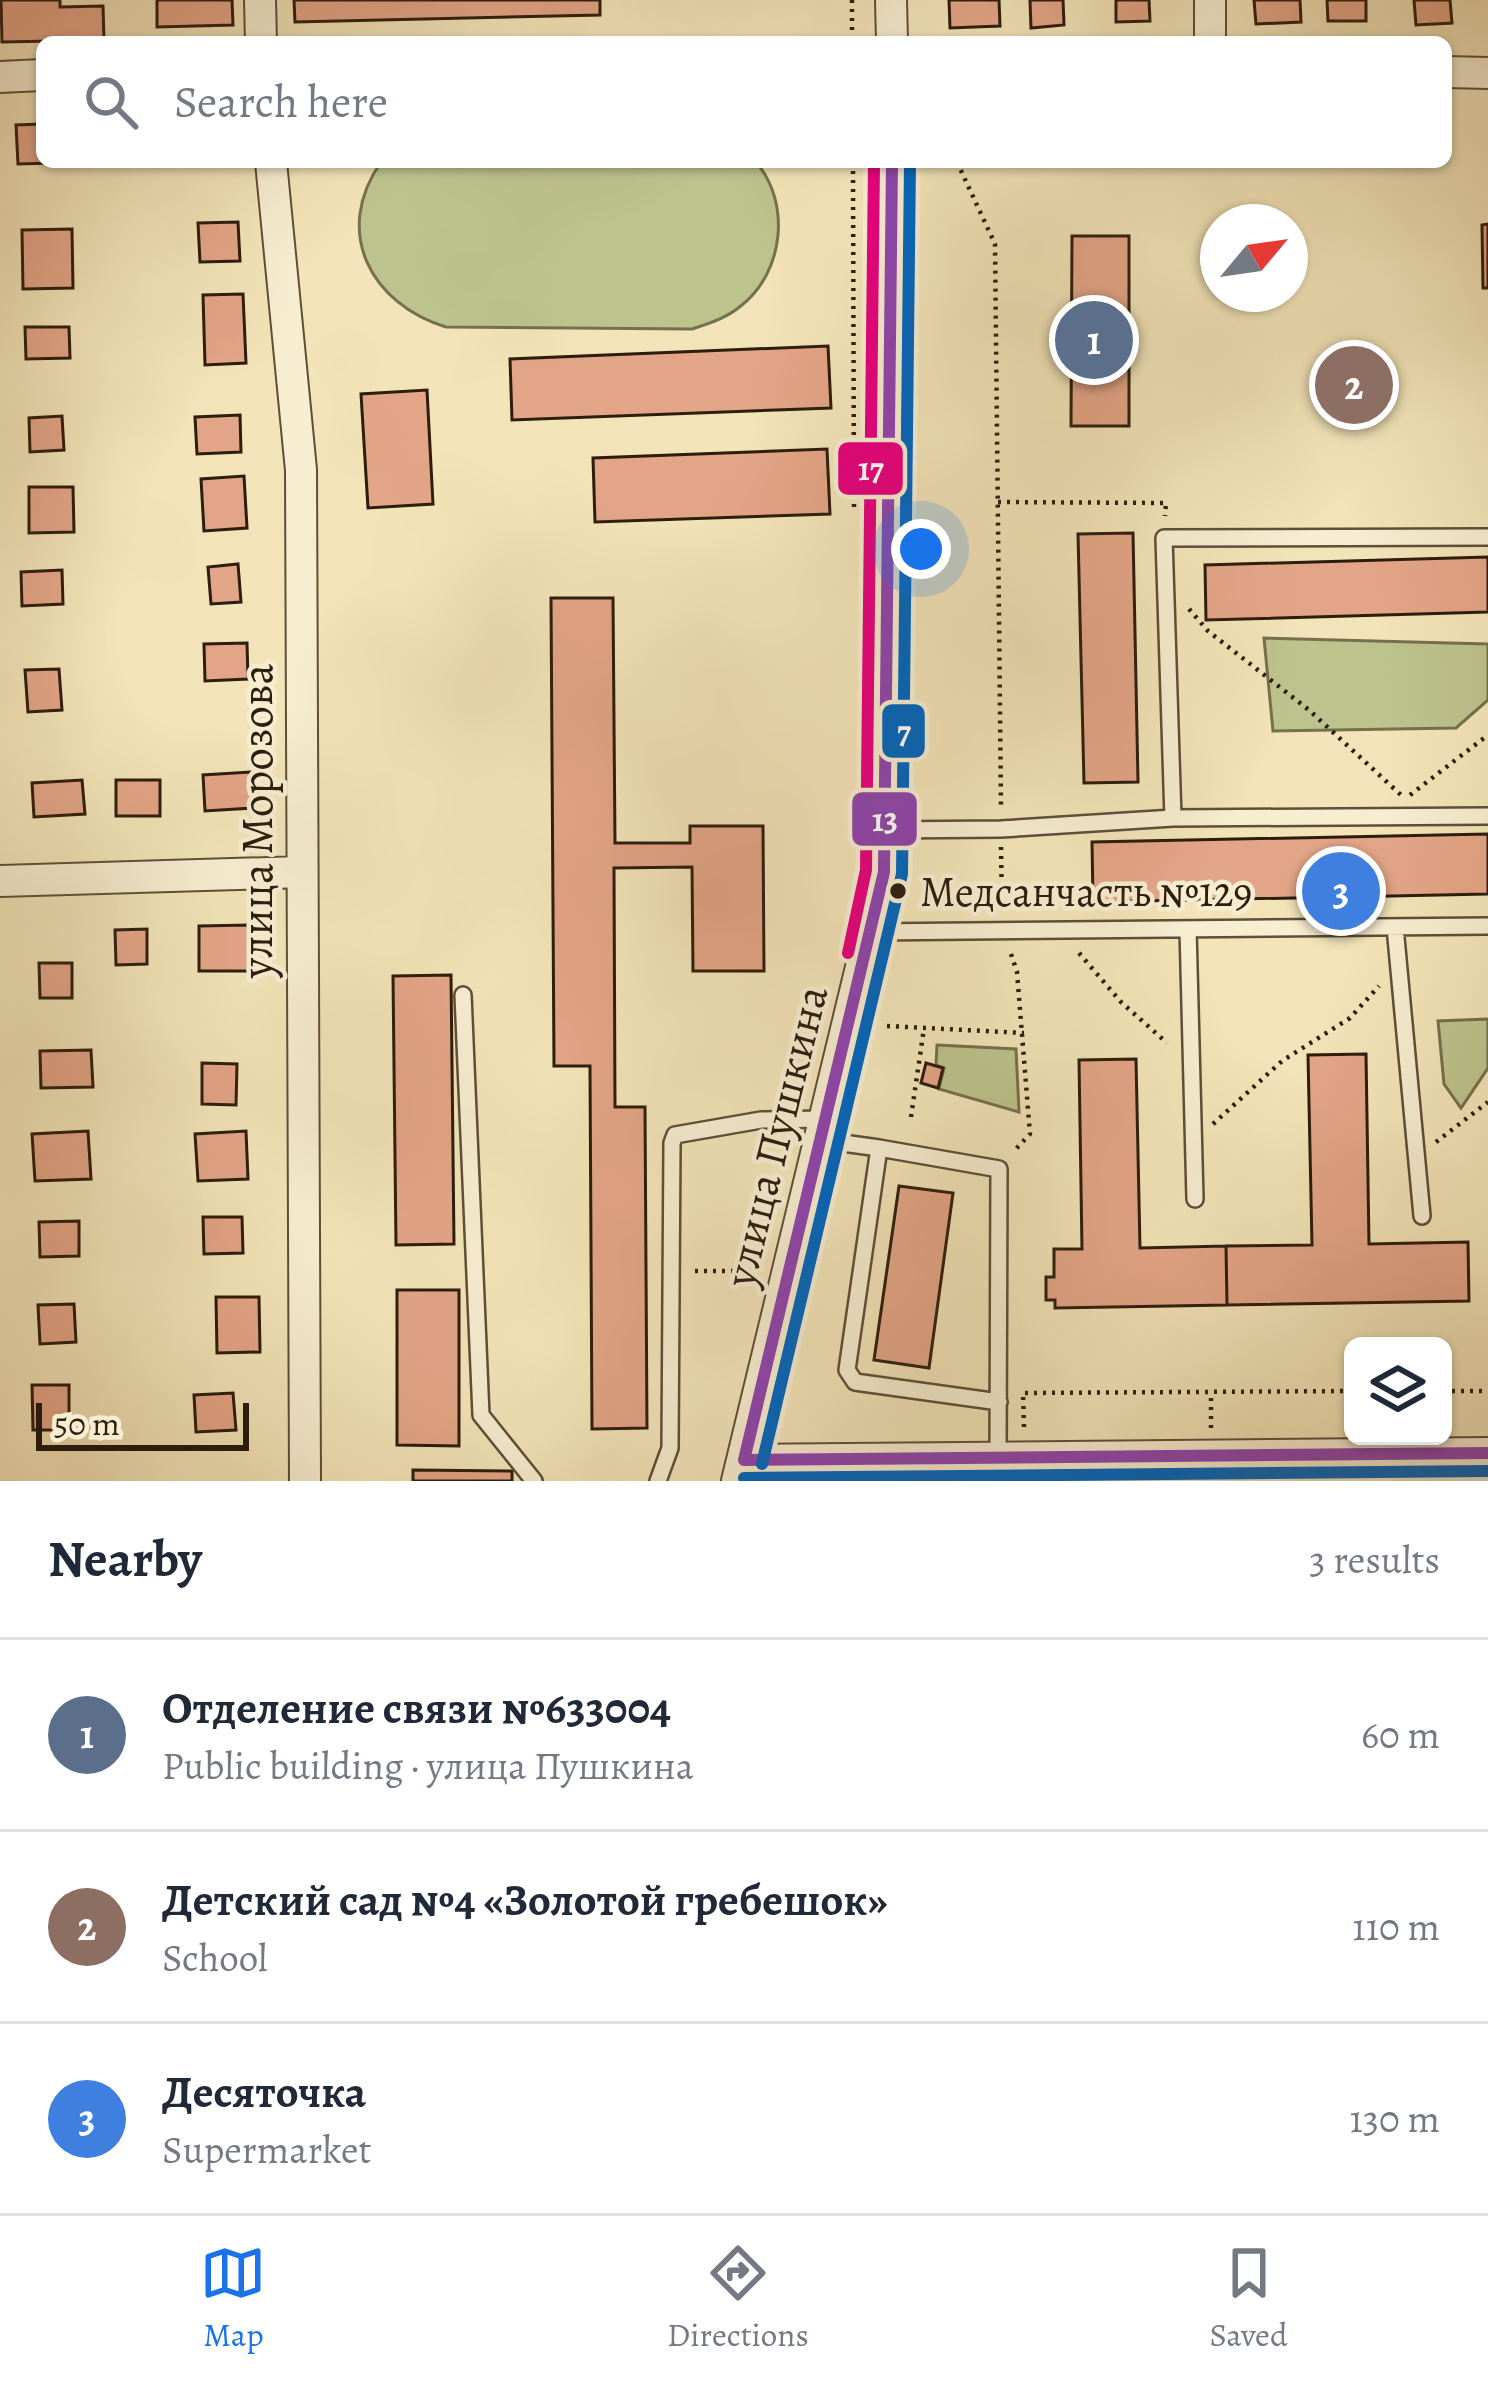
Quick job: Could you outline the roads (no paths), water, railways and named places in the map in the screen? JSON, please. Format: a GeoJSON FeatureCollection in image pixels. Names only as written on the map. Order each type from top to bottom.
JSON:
{"type":"FeatureCollection","features":[{"type":"Feature","properties":{"kind":"street"},"geometry":{"type":"LineString","coordinates":[[260,0],[261,36]]}},
{"type":"Feature","properties":{"kind":"street"},"geometry":{"type":"LineString","coordinates":[[891,0],[892,36]]}},
{"type":"Feature","properties":{"kind":"street"},"geometry":{"type":"LineString","coordinates":[[1210,0],[1210,36]]}},
{"type":"Feature","properties":{"kind":"street"},"geometry":{"type":"LineString","coordinates":[[1452,72],[1488,73]]}},
{"type":"Feature","properties":{"kind":"street"},"geometry":{"type":"LineString","coordinates":[[0,77],[36,74]]}},
{"type":"Feature","properties":{"kind":"street","name":"улица Морозова"},"geometry":{"type":"LineString","coordinates":[[272,168],[301,470],[304,1481]]}},
{"type":"Feature","properties":{"kind":"street","name":"улица Пушкина"},"geometry":{"type":"LineString","coordinates":[[741,1470],[884,872],[892,168]]}},
{"type":"Feature","properties":{"kind":"street"},"geometry":{"type":"LineString","coordinates":[[0,881],[302,872]]}},
{"type":"Feature","properties":{"kind":"street"},"geometry":{"type":"LineString","coordinates":[[741,1470],[1012,1458],[1488,1454]]}},
{"type":"Feature","properties":{"kind":"lane"},"geometry":{"type":"LineString","coordinates":[[1173,818],[1164,538],[1488,537]]}},
{"type":"Feature","properties":{"kind":"lane"},"geometry":{"type":"LineString","coordinates":[[885,830],[1001,829],[1173,818],[1488,816]]}},
{"type":"Feature","properties":{"kind":"lane"},"geometry":{"type":"LineString","coordinates":[[871,932],[1488,926]]}},
{"type":"Feature","properties":{"kind":"lane"},"geometry":{"type":"LineString","coordinates":[[1395,927],[1422,1216]]}},
{"type":"Feature","properties":{"kind":"lane"},"geometry":{"type":"LineString","coordinates":[[1188,929],[1195,1199]]}},
{"type":"Feature","properties":{"kind":"lane"},"geometry":{"type":"LineString","coordinates":[[464,995],[481,1415],[534,1481]]}},
{"type":"Feature","properties":{"kind":"lane"},"geometry":{"type":"LineString","coordinates":[[658,1481],[670,1448],[672,1143],[675,1135],[761,1120],[824,1129],[879,1148],[999,1169],[999,1402],[1012,1458]]}},
{"type":"Feature","properties":{"kind":"lane"},"geometry":{"type":"LineString","coordinates":[[879,1148],[847,1370],[850,1377],[855,1382],[999,1402]]}},
{"type":"Feature","properties":{"kind":"place","name":"Отделение связи №633004"},"geometry":{"type":"Point","coordinates":[1094,340]}},
{"type":"Feature","properties":{"kind":"place","name":"Детский сад №4 «Золотой гребешок»"},"geometry":{"type":"Point","coordinates":[1354,385]}},
{"type":"Feature","properties":{"kind":"place","name":"Медсанчасть №129"},"geometry":{"type":"Point","coordinates":[898,891]}},
{"type":"Feature","properties":{"kind":"place","name":"Десяточка"},"geometry":{"type":"Point","coordinates":[1341,891]}}]}
